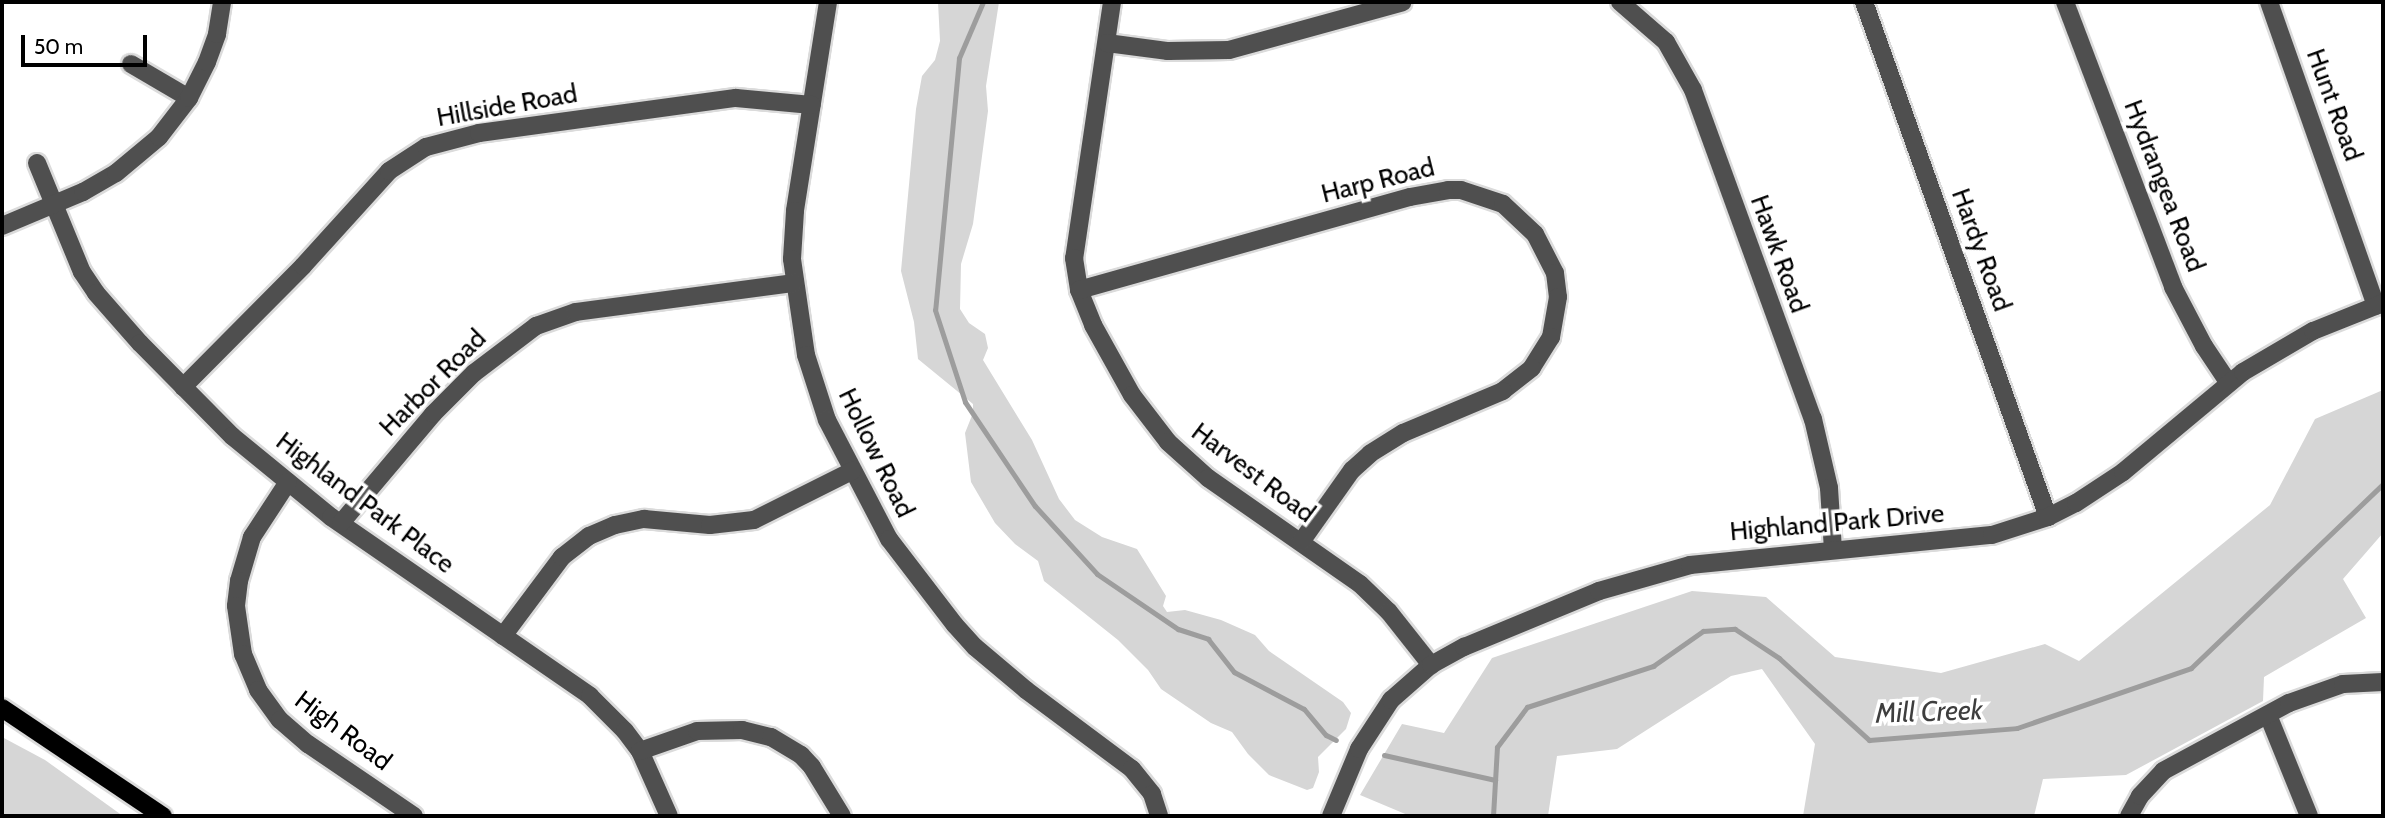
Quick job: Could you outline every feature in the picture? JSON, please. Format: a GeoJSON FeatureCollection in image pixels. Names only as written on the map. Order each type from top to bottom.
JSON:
{"type":"FeatureCollection","features":[{"type":"Feature","properties":{"kind":"main road"},"geometry":{"type":"LineString","coordinates":[[4,710],[163,816]]}},
{"type":"Feature","properties":{"kind":"street"},"geometry":{"type":"LineString","coordinates":[[2,226],[53,206],[116,173],[159,137],[189,98],[217,34],[222,2]]}},
{"type":"Feature","properties":{"kind":"street","name":"Hollow Road"},"geometry":{"type":"LineString","coordinates":[[828,2],[795,211],[793,284],[806,355],[818,397],[852,471],[896,549],[955,625],[975,647],[1026,690],[1132,769],[1152,794],[1159,816]]}},
{"type":"Feature","properties":{"kind":"street","name":"Harvest Road"},"geometry":{"type":"LineString","coordinates":[[1112,2],[1074,258],[1079,290],[1093,325],[1132,395],[1168,442],[1208,478],[1360,584],[1389,612],[1431,665]]}},
{"type":"Feature","properties":{"kind":"street"},"geometry":{"type":"LineString","coordinates":[[1107,43],[1168,51],[1229,50],[1403,2]]}},
{"type":"Feature","properties":{"kind":"street","name":"Hawk Road"},"geometry":{"type":"LineString","coordinates":[[1620,2],[1666,42],[1693,90],[1816,429],[1829,488],[1833,550]]}},
{"type":"Feature","properties":{"kind":"street","name":"Hardy Road"},"geometry":{"type":"LineString","coordinates":[[1864,2],[2048,517]]}},
{"type":"Feature","properties":{"kind":"street","name":"Hydrangea Road"},"geometry":{"type":"LineString","coordinates":[[2065,2],[2174,287],[2199,337],[2228,383]]}},
{"type":"Feature","properties":{"kind":"street","name":"Hunt Road"},"geometry":{"type":"LineString","coordinates":[[2269,2],[2380,304]]}},
{"type":"Feature","properties":{"kind":"street"},"geometry":{"type":"LineString","coordinates":[[131,64],[189,98]]}},
{"type":"Feature","properties":{"kind":"street","name":"Hillside Road"},"geometry":{"type":"LineString","coordinates":[[183,387],[303,266],[389,171],[426,147],[479,133],[736,98],[812,105]]}},
{"type":"Feature","properties":{"kind":"street","name":"Highland Park Place"},"geometry":{"type":"LineString","coordinates":[[37,163],[82,272],[96,293],[183,387],[232,436],[341,523],[590,696],[625,731],[640,751],[669,816]]}},
{"type":"Feature","properties":{"kind":"street","name":"Harp Road"},"geometry":{"type":"LineString","coordinates":[[1079,290],[1410,197],[1448,190],[1485,197],[1503,204],[1535,234],[1555,273],[1558,297],[1551,337],[1532,368],[1503,391],[1404,433],[1370,454],[1352,470],[1301,542]]}},
{"type":"Feature","properties":{"kind":"street","name":"Harbor Road"},"geometry":{"type":"LineString","coordinates":[[341,523],[377,478],[466,381],[510,343],[536,326],[576,312],[793,284]]}},
{"type":"Feature","properties":{"kind":"street","name":"Highland Park Drive"},"geometry":{"type":"LineString","coordinates":[[1331,816],[1359,749],[1391,700],[1431,665],[1464,647],[1642,577],[1690,565],[1743,557],[1992,535],[2048,517],[2076,503],[2123,472],[2228,383],[2284,346],[2380,304]]}},
{"type":"Feature","properties":{"kind":"street"},"geometry":{"type":"LineString","coordinates":[[503,636],[562,556],[589,536],[615,525],[644,519],[710,525],[754,520],[852,471]]}},
{"type":"Feature","properties":{"kind":"street","name":"High Road"},"geometry":{"type":"LineString","coordinates":[[288,482],[252,537],[242,571],[236,606],[243,654],[258,690],[280,720],[308,744],[414,816]]}},
{"type":"Feature","properties":{"kind":"street"},"geometry":{"type":"LineString","coordinates":[[2129,816],[2140,796],[2163,771],[2268,715],[2315,691],[2362,681],[2383,682]]}},
{"type":"Feature","properties":{"kind":"street"},"geometry":{"type":"LineString","coordinates":[[2268,715],[2309,816]]}},
{"type":"Feature","properties":{"kind":"street"},"geometry":{"type":"LineString","coordinates":[[640,751],[697,731],[742,730],[771,737],[801,755],[812,767],[842,816]]}},
{"type":"Feature","properties":{"kind":"shaded area"},"geometry":{"type":"Polygon","coordinates":[[[938,2],[999,2],[986,86],[988,111],[973,224],[961,264],[960,309],[969,323],[985,334],[988,348],[983,360],[1032,440],[1059,499],[1075,520],[1102,537],[1137,549],[1166,596],[1163,606],[1167,612],[1185,610],[1221,620],[1255,635],[1269,651],[1343,702],[1351,713],[1346,729],[1318,757],[1319,772],[1313,788],[1307,790],[1269,775],[1248,754],[1232,732],[1211,723],[1161,689],[1148,670],[1118,640],[1044,581],[1038,561],[1015,544],[995,523],[971,482],[965,433],[973,413],[973,404],[918,359],[914,322],[901,271],[916,109],[922,76],[935,60],[940,41],[938,2]]]}},
{"type":"Feature","properties":{"kind":"shaded area"},"geometry":{"type":"Polygon","coordinates":[[[2383,390],[2383,533],[2343,579],[2366,618],[2264,677],[2263,701],[2126,775],[2043,779],[2034,816],[1803,816],[1815,744],[1762,669],[1731,676],[1617,749],[1557,756],[1548,816],[1410,816],[1360,795],[1402,724],[1444,733],[1492,658],[1692,591],[1766,597],[1835,657],[1941,673],[2045,644],[2079,661],[2270,505],[2315,419],[2383,390]]]}},
{"type":"Feature","properties":{"kind":"shaded area"},"geometry":{"type":"Polygon","coordinates":[[[2,737],[45,760],[123,816],[2,816],[2,737]]]}},
{"type":"Feature","properties":{"kind":"waterway"},"geometry":{"type":"LineString","coordinates":[[983,2],[959,58],[935,310],[965,402],[1035,506],[1097,574],[1178,629],[1208,639],[1234,672],[1304,709],[1326,735],[1336,740]]}},
{"type":"Feature","properties":{"kind":"waterway","name":"Mill Creek"},"geometry":{"type":"LineString","coordinates":[[1493,816],[1497,747],[1527,707],[1653,666],[1703,631],[1735,629],[1779,658],[1869,740],[2017,728],[2191,668],[2383,484]]}},
{"type":"Feature","properties":{"kind":"waterway"},"geometry":{"type":"LineString","coordinates":[[1384,755],[1495,780]]}}]}
